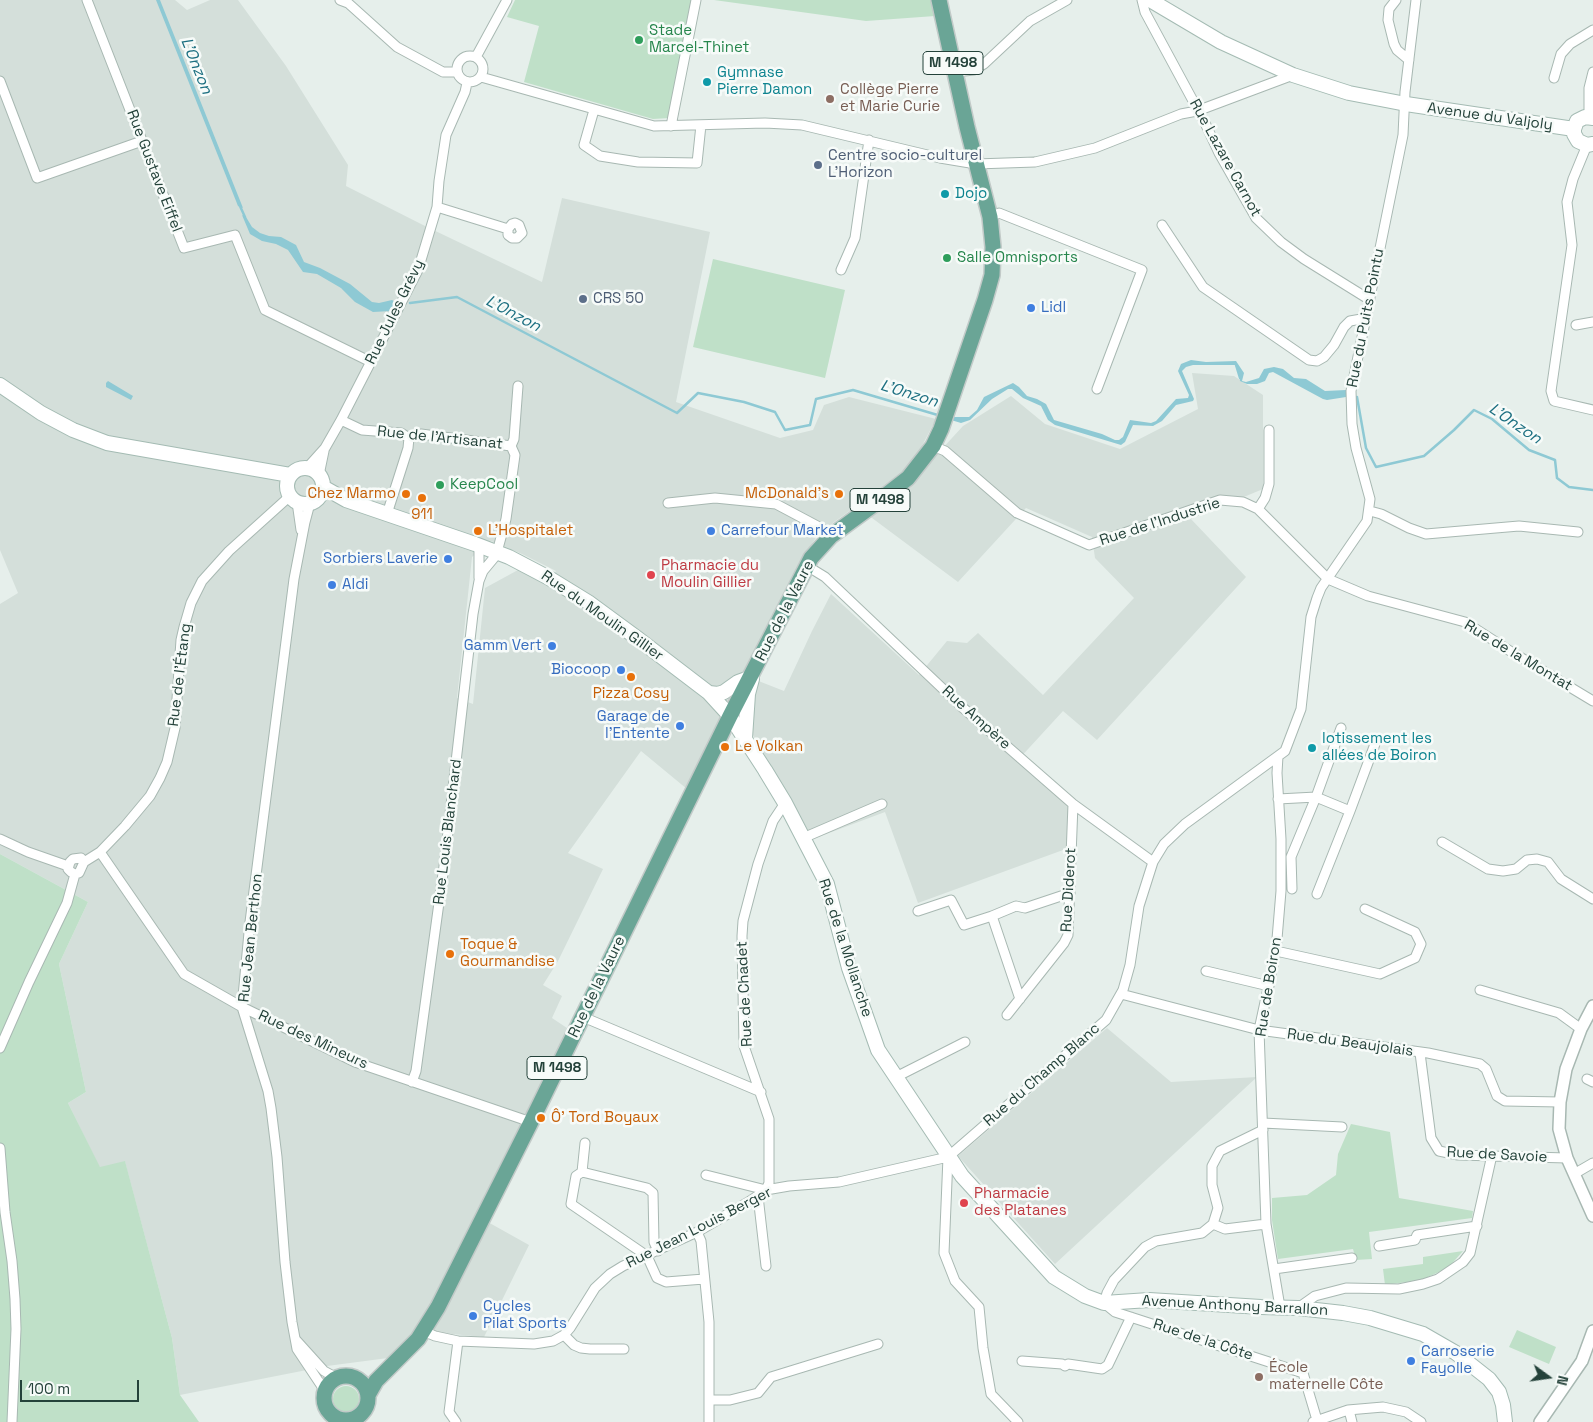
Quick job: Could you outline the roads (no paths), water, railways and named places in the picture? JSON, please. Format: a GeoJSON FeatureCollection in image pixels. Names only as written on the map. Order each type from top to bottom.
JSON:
{"type":"FeatureCollection","features":[{"type":"Feature","properties":{"kind":"main road","name":"M 1498"},"geometry":{"type":"LineString","coordinates":[[939,0],[976,164],[990,217]]}},
{"type":"Feature","properties":{"kind":"main road","name":"Avenue du Valjoly"},"geometry":{"type":"LineString","coordinates":[[1150,0],[1220,42],[1293,75],[1350,93],[1406,104],[1574,129]]}},
{"type":"Feature","properties":{"kind":"main road"},"geometry":{"type":"LineString","coordinates":[[1590,145],[1578,141],[1574,129],[1578,121],[1585,117],[1591,117]]}},
{"type":"Feature","properties":{"kind":"main road","name":"Rue de la Vaure"},"geometry":{"type":"LineString","coordinates":[[745,738],[748,694],[752,674],[811,558],[830,536],[908,478],[933,446],[944,419],[992,275],[993,247],[990,217]]}},
{"type":"Feature","properties":{"kind":"main road","name":"Rue du Moulin Gillier"},"geometry":{"type":"LineString","coordinates":[[0,385],[42,413],[73,430],[106,443],[205,461],[305,488],[346,500],[498,553],[549,578],[588,602],[656,652],[710,696],[730,716],[745,738]]}},
{"type":"Feature","properties":{"kind":"main road","name":"M 1498"},"geometry":{"type":"LineString","coordinates":[[721,736],[752,674]]}},
{"type":"Feature","properties":{"kind":"main road"},"geometry":{"type":"LineString","coordinates":[[721,736],[710,696],[724,692],[752,674]]}},
{"type":"Feature","properties":{"kind":"main road","name":"Rue de la Vaure"},"geometry":{"type":"LineString","coordinates":[[391,1366],[405,1353],[423,1331],[438,1307],[721,736]]}},
{"type":"Feature","properties":{"kind":"main road","name":"Rue de la Mollanche"},"geometry":{"type":"LineString","coordinates":[[745,738],[785,803],[827,884],[850,968],[878,1050],[927,1121],[948,1157]]}},
{"type":"Feature","properties":{"kind":"main road","name":"Avenue Anthony Barrallon"},"geometry":{"type":"LineString","coordinates":[[948,1157],[968,1182],[1054,1277],[1085,1296],[1104,1303],[1149,1300],[1298,1308],[1370,1318],[1423,1334],[1456,1353],[1489,1379],[1499,1392],[1505,1422]]}},
{"type":"Feature","properties":{"kind":"main road","name":"M 1498"},"geometry":{"type":"LineString","coordinates":[[337,1378],[347,1376],[357,1379],[391,1366]]}},
{"type":"Feature","properties":{"kind":"main road","name":"M 1498"},"geometry":{"type":"LineString","coordinates":[[341,1421],[354,1419],[363,1412],[368,1401],[368,1395],[376,1381],[391,1366]]}},
{"type":"Feature","properties":{"kind":"main road"},"geometry":{"type":"LineString","coordinates":[[337,1378],[329,1384],[325,1391],[325,1416],[334,1417],[341,1421]]}},
{"type":"Feature","properties":{"kind":"main road"},"geometry":{"type":"LineString","coordinates":[[357,1379],[368,1395]]}},
{"type":"Feature","properties":{"kind":"street","name":"Rue Gustave Eiffel"},"geometry":{"type":"LineString","coordinates":[[87,0],[184,248],[235,235],[265,310],[371,362]]}},
{"type":"Feature","properties":{"kind":"street"},"geometry":{"type":"LineString","coordinates":[[340,0],[348,3],[397,46],[442,72],[456,72]]}},
{"type":"Feature","properties":{"kind":"street"},"geometry":{"type":"LineString","coordinates":[[476,57],[507,0]]}},
{"type":"Feature","properties":{"kind":"street"},"geometry":{"type":"LineString","coordinates":[[670,126],[696,0]]}},
{"type":"Feature","properties":{"kind":"street"},"geometry":{"type":"LineString","coordinates":[[955,72],[974,70],[984,64],[1030,21],[1067,0]]}},
{"type":"Feature","properties":{"kind":"street","name":"Rue Lazare Carnot"},"geometry":{"type":"LineString","coordinates":[[1142,0],[1145,12],[1256,218],[1281,242],[1304,259],[1370,300]]}},
{"type":"Feature","properties":{"kind":"street"},"geometry":{"type":"LineString","coordinates":[[1396,0],[1389,8],[1388,20],[1397,50],[1409,60]]}},
{"type":"Feature","properties":{"kind":"street","name":"Rue du Puits Pointu"},"geometry":{"type":"LineString","coordinates":[[1370,511],[1370,499],[1356,448],[1352,424],[1351,392],[1403,135],[1406,104],[1405,92],[1416,0]]}},
{"type":"Feature","properties":{"kind":"street"},"geometry":{"type":"LineString","coordinates":[[1554,78],[1561,54],[1570,44],[1593,30]]}},
{"type":"Feature","properties":{"kind":"street"},"geometry":{"type":"LineString","coordinates":[[466,56],[476,57],[483,68],[481,77],[472,83],[458,77],[456,67],[462,58],[466,56]]}},
{"type":"Feature","properties":{"kind":"street"},"geometry":{"type":"LineString","coordinates":[[1591,117],[1589,88],[1593,72]]}},
{"type":"Feature","properties":{"kind":"street"},"geometry":{"type":"LineString","coordinates":[[481,77],[654,126],[786,123],[869,140],[940,158],[976,164],[1035,162],[1095,148],[1181,114],[1197,111],[1293,75]]}},
{"type":"Feature","properties":{"kind":"street"},"geometry":{"type":"LineString","coordinates":[[0,81],[37,178],[142,141]]}},
{"type":"Feature","properties":{"kind":"street","name":"Rue Jules Grévy"},"geometry":{"type":"LineString","coordinates":[[325,448],[342,420],[418,270],[437,207],[446,135],[465,92],[467,82]]}},
{"type":"Feature","properties":{"kind":"street"},"geometry":{"type":"LineString","coordinates":[[594,110],[584,145],[600,156],[638,162],[697,163],[701,125]]}},
{"type":"Feature","properties":{"kind":"street"},"geometry":{"type":"LineString","coordinates":[[842,270],[855,238],[869,140]]}},
{"type":"Feature","properties":{"kind":"street"},"geometry":{"type":"LineString","coordinates":[[1590,145],[1573,179],[1567,202],[1572,245],[1551,391],[1554,401],[1593,410]]}},
{"type":"Feature","properties":{"kind":"street"},"geometry":{"type":"LineString","coordinates":[[437,207],[508,229]]}},
{"type":"Feature","properties":{"kind":"street"},"geometry":{"type":"LineString","coordinates":[[990,217],[999,213],[1142,270],[1098,389]]}},
{"type":"Feature","properties":{"kind":"street"},"geometry":{"type":"LineString","coordinates":[[1162,225],[1203,287],[1309,360],[1317,361],[1324,357],[1350,321],[1366,318]]}},
{"type":"Feature","properties":{"kind":"street"},"geometry":{"type":"LineString","coordinates":[[1576,325],[1593,322]]}},
{"type":"Feature","properties":{"kind":"street","name":"Rue de l'Artisanat"},"geometry":{"type":"LineString","coordinates":[[498,553],[506,519],[515,455],[511,446],[514,439],[518,386]]}},
{"type":"Feature","properties":{"kind":"street","name":"Rue de l'Artisanat"},"geometry":{"type":"LineString","coordinates":[[342,420],[362,430],[401,433],[409,438],[421,434],[511,446]]}},
{"type":"Feature","properties":{"kind":"street"},"geometry":{"type":"LineString","coordinates":[[1258,509],[1265,498],[1269,484],[1269,430]]}},
{"type":"Feature","properties":{"kind":"street"},"geometry":{"type":"LineString","coordinates":[[387,514],[408,448],[409,438]]}},
{"type":"Feature","properties":{"kind":"street","name":"Rue de l'Industrie"},"geometry":{"type":"LineString","coordinates":[[933,446],[945,451],[1017,512],[1089,546],[1220,500],[1243,502],[1258,509],[1328,579]]}},
{"type":"Feature","properties":{"kind":"street"},"geometry":{"type":"LineString","coordinates":[[305,488],[325,448]]}},
{"type":"Feature","properties":{"kind":"street","name":"Rue de l'Étang"},"geometry":{"type":"LineString","coordinates":[[74,874],[80,873],[84,862],[100,852],[150,796],[167,762],[175,728],[181,640],[191,603],[202,581],[229,551],[305,488],[325,448]]}},
{"type":"Feature","properties":{"kind":"street","name":"Rue Jean Berthon"},"geometry":{"type":"LineString","coordinates":[[305,488],[302,535],[294,579],[250,922],[242,1007],[268,1091],[271,1108],[277,1157],[285,1262],[297,1350],[325,1391]]}},
{"type":"Feature","properties":{"kind":"street"},"geometry":{"type":"LineString","coordinates":[[668,503],[715,498],[776,504],[823,529],[830,536]]}},
{"type":"Feature","properties":{"kind":"street"},"geometry":{"type":"LineString","coordinates":[[1328,579],[1367,521],[1370,511],[1426,534],[1519,526],[1578,532]]}},
{"type":"Feature","properties":{"kind":"street","name":"Rue Louis Blanchard"},"geometry":{"type":"LineString","coordinates":[[412,1082],[416,1071],[444,866],[472,623],[479,581],[479,546]]}},
{"type":"Feature","properties":{"kind":"street","name":"Rue Louis Blanchard"},"geometry":{"type":"LineString","coordinates":[[479,581],[498,553]]}},
{"type":"Feature","properties":{"kind":"street","name":"Rue Ampère"},"geometry":{"type":"LineString","coordinates":[[807,566],[825,577],[962,708],[1073,804],[1153,862]]}},
{"type":"Feature","properties":{"kind":"street","name":"Rue de la Montat"},"geometry":{"type":"LineString","coordinates":[[1328,579],[1368,596],[1465,622],[1593,701]]}},
{"type":"Feature","properties":{"kind":"street","name":"Rue du Champ Blanc"},"geometry":{"type":"LineString","coordinates":[[948,1157],[1106,1020],[1121,994],[1130,965],[1139,906],[1153,862],[1164,844],[1185,824],[1285,751],[1301,709],[1311,617],[1321,588],[1328,579]]}},
{"type":"Feature","properties":{"kind":"street"},"geometry":{"type":"LineString","coordinates":[[1292,889],[1290,858],[1316,797],[1341,728]]}},
{"type":"Feature","properties":{"kind":"street"},"geometry":{"type":"LineString","coordinates":[[1317,894],[1375,744]]}},
{"type":"Feature","properties":{"kind":"street","name":"Rue de Boiron"},"geometry":{"type":"LineString","coordinates":[[1278,756],[1281,891],[1276,951],[1260,1030],[1266,1224],[1280,1308]]}},
{"type":"Feature","properties":{"kind":"street"},"geometry":{"type":"LineString","coordinates":[[1278,799],[1316,797],[1350,810]]}},
{"type":"Feature","properties":{"kind":"street","name":"Rue de Chadet"},"geometry":{"type":"LineString","coordinates":[[766,1190],[769,1174],[769,1119],[744,1046],[742,936],[743,921],[758,864],[773,820],[785,803]]}},
{"type":"Feature","properties":{"kind":"street"},"geometry":{"type":"LineString","coordinates":[[803,838],[882,804]]}},
{"type":"Feature","properties":{"kind":"street","name":"Rue Diderot"},"geometry":{"type":"LineString","coordinates":[[1007,1015],[1064,943],[1068,935],[1073,804]]}},
{"type":"Feature","properties":{"kind":"street"},"geometry":{"type":"LineString","coordinates":[[0,839],[28,852],[68,866],[74,874],[67,904],[29,982],[0,1048]]}},
{"type":"Feature","properties":{"kind":"street"},"geometry":{"type":"LineString","coordinates":[[1442,842],[1488,869],[1503,871],[1516,868],[1527,860],[1537,859],[1548,862],[1561,879],[1593,899]]}},
{"type":"Feature","properties":{"kind":"street","name":"Rue des Mineurs"},"geometry":{"type":"LineString","coordinates":[[100,852],[184,974],[242,1007],[356,1062],[525,1120],[530,1124]]}},
{"type":"Feature","properties":{"kind":"street","name":"Rue de l'Étang"},"geometry":{"type":"LineString","coordinates":[[68,866],[73,859],[82,858],[84,862]]}},
{"type":"Feature","properties":{"kind":"street"},"geometry":{"type":"LineString","coordinates":[[918,911],[951,900],[964,926],[1016,906],[1025,908],[1070,892]]}},
{"type":"Feature","properties":{"kind":"street"},"geometry":{"type":"LineString","coordinates":[[1276,951],[1380,974],[1415,958],[1421,944],[1415,932],[1366,908]]}},
{"type":"Feature","properties":{"kind":"street"},"geometry":{"type":"LineString","coordinates":[[992,916],[1020,999]]}},
{"type":"Feature","properties":{"kind":"street"},"geometry":{"type":"LineString","coordinates":[[1206,971],[1269,986]]}},
{"type":"Feature","properties":{"kind":"street"},"geometry":{"type":"LineString","coordinates":[[1480,990],[1559,1012],[1581,1028]]}},
{"type":"Feature","properties":{"kind":"street","name":"Rue du Beaujolais"},"geometry":{"type":"LineString","coordinates":[[1121,994],[1260,1030],[1420,1053],[1480,1064],[1486,1069],[1497,1096],[1505,1101],[1560,1102]]}},
{"type":"Feature","properties":{"kind":"street"},"geometry":{"type":"LineString","coordinates":[[1593,1006],[1581,1028],[1566,1069],[1560,1102],[1559,1129],[1567,1158],[1593,1214]]}},
{"type":"Feature","properties":{"kind":"street"},"geometry":{"type":"LineString","coordinates":[[583,1017],[761,1092]]}},
{"type":"Feature","properties":{"kind":"street"},"geometry":{"type":"LineString","coordinates":[[896,1077],[965,1042]]}},
{"type":"Feature","properties":{"kind":"street","name":"Rue de Savoie"},"geometry":{"type":"LineString","coordinates":[[1420,1053],[1430,1138],[1439,1151],[1458,1155],[1567,1158]]}},
{"type":"Feature","properties":{"kind":"street"},"geometry":{"type":"LineString","coordinates":[[1104,1303],[1114,1280],[1145,1248],[1156,1241],[1202,1233],[1213,1224],[1218,1208],[1212,1185],[1212,1166],[1220,1151],[1263,1127],[1342,1127]]}},
{"type":"Feature","properties":{"kind":"street"},"geometry":{"type":"LineString","coordinates":[[582,1172],[585,1143]]}},
{"type":"Feature","properties":{"kind":"street"},"geometry":{"type":"LineString","coordinates":[[0,1148],[15,1299],[16,1338],[12,1422]]}},
{"type":"Feature","properties":{"kind":"street"},"geometry":{"type":"LineString","coordinates":[[1298,1308],[1315,1296],[1346,1288],[1399,1289],[1438,1279],[1463,1262],[1470,1253],[1492,1155]]}},
{"type":"Feature","properties":{"kind":"street"},"geometry":{"type":"LineString","coordinates":[[948,1157],[944,1253],[955,1281],[979,1307],[983,1348],[991,1394],[1018,1422]]}},
{"type":"Feature","properties":{"kind":"street","name":"Rue Jean Louis Berger"},"geometry":{"type":"LineString","coordinates":[[564,1335],[574,1323],[595,1288],[602,1281],[623,1266],[697,1232],[766,1190],[839,1182],[948,1157]]}},
{"type":"Feature","properties":{"kind":"street"},"geometry":{"type":"LineString","coordinates":[[1574,1174],[1593,1163]]}},
{"type":"Feature","properties":{"kind":"street"},"geometry":{"type":"LineString","coordinates":[[658,1250],[654,1242],[653,1193],[647,1188],[582,1172],[576,1176],[571,1204],[646,1256],[654,1274],[661,1281],[704,1279]]}},
{"type":"Feature","properties":{"kind":"street"},"geometry":{"type":"LineString","coordinates":[[706,1175],[766,1190]]}},
{"type":"Feature","properties":{"kind":"street"},"geometry":{"type":"LineString","coordinates":[[758,1196],[766,1266]]}},
{"type":"Feature","properties":{"kind":"street"},"geometry":{"type":"LineString","coordinates":[[1213,1224],[1225,1230],[1266,1224]]}},
{"type":"Feature","properties":{"kind":"street"},"geometry":{"type":"LineString","coordinates":[[1379,1246],[1415,1240],[1417,1235],[1477,1226]]}},
{"type":"Feature","properties":{"kind":"street"},"geometry":{"type":"LineString","coordinates":[[697,1232],[701,1241],[709,1322],[709,1422]]}},
{"type":"Feature","properties":{"kind":"street"},"geometry":{"type":"LineString","coordinates":[[1274,1269],[1352,1258]]}},
{"type":"Feature","properties":{"kind":"street","name":"Rue de la Côte"},"geometry":{"type":"LineString","coordinates":[[1104,1303],[1115,1312],[1304,1373],[1314,1421]]}},
{"type":"Feature","properties":{"kind":"street"},"geometry":{"type":"LineString","coordinates":[[1022,1361],[1062,1364],[1065,1366],[1068,1364],[1102,1369],[1108,1365],[1131,1317]]}},
{"type":"Feature","properties":{"kind":"street"},"geometry":{"type":"LineString","coordinates":[[423,1331],[435,1336],[458,1340],[534,1344],[553,1341],[564,1335],[574,1345],[581,1348],[624,1349]]}},
{"type":"Feature","properties":{"kind":"street"},"geometry":{"type":"LineString","coordinates":[[1540,1422],[1582,1361],[1593,1331]]}},
{"type":"Feature","properties":{"kind":"street"},"geometry":{"type":"LineString","coordinates":[[296,1340],[324,1371],[337,1378]]}},
{"type":"Feature","properties":{"kind":"street"},"geometry":{"type":"LineString","coordinates":[[456,1422],[449,1412],[458,1340]]}},
{"type":"Feature","properties":{"kind":"street"},"geometry":{"type":"LineString","coordinates":[[709,1400],[730,1400],[758,1393],[771,1378],[878,1344]]}},
{"type":"Feature","properties":{"kind":"street"},"geometry":{"type":"LineString","coordinates":[[1314,1421],[1349,1410],[1383,1407],[1406,1412],[1421,1422]]}},
{"type":"Feature","properties":{"kind":"street"},"geometry":{"type":"LineString","coordinates":[[1349,1410],[1352,1422]]}},
{"type":"Feature","properties":{"kind":"water"},"geometry":{"type":"Polygon","coordinates":[[[156,0],[160,0],[243,208],[238,206],[156,0]]]}},
{"type":"Feature","properties":{"kind":"water"},"geometry":{"type":"Polygon","coordinates":[[[242,215],[260,233],[281,237],[296,245],[304,262],[350,284],[372,302],[379,303],[392,300],[397,303],[391,311],[373,312],[355,302],[341,288],[317,274],[303,272],[288,250],[276,244],[262,241],[250,234],[242,215]]]}},
{"type":"Feature","properties":{"kind":"water"},"geometry":{"type":"Polygon","coordinates":[[[1191,360],[1206,362],[1236,361],[1244,373],[1242,381],[1246,382],[1259,378],[1264,369],[1274,367],[1283,369],[1294,378],[1306,379],[1325,391],[1346,390],[1346,397],[1323,399],[1273,372],[1269,373],[1265,381],[1257,384],[1247,384],[1240,381],[1239,372],[1235,365],[1193,365],[1186,367],[1182,371],[1194,399],[1193,401],[1176,405],[1162,421],[1153,426],[1133,425],[1125,442],[1121,445],[1055,425],[1048,420],[1041,406],[1023,398],[1012,389],[1008,389],[992,399],[970,420],[961,423],[951,420],[952,417],[969,417],[977,410],[984,397],[1013,383],[1027,396],[1046,404],[1054,420],[1119,440],[1123,437],[1130,420],[1151,423],[1156,421],[1176,399],[1188,398],[1189,395],[1178,371],[1181,364],[1191,360]]]}},
{"type":"Feature","properties":{"kind":"water"},"geometry":{"type":"Polygon","coordinates":[[[108,381],[133,396],[131,400],[106,387],[108,381]]]}},
{"type":"Feature","properties":{"kind":"waterway","name":"L'Onzon"},"geometry":{"type":"LineString","coordinates":[[239,204],[245,217]]}},
{"type":"Feature","properties":{"kind":"waterway","name":"L'Onzon"},"geometry":{"type":"LineString","coordinates":[[410,303],[457,297],[677,413],[698,393],[744,402],[775,412],[785,430],[810,425],[816,399],[853,390],[941,416]]}},
{"type":"Feature","properties":{"kind":"waterway","name":"L'Onzon"},"geometry":{"type":"LineString","coordinates":[[1236,365],[1240,378]]}},
{"type":"Feature","properties":{"kind":"waterway","name":"L'Onzon"},"geometry":{"type":"LineString","coordinates":[[1357,397],[1366,448],[1376,467],[1424,456],[1474,410],[1492,419],[1529,450],[1555,460],[1557,478],[1569,487],[1593,490]]}},
{"type":"Feature","properties":{"kind":"place","name":"Stade Marcel-Thinet"},"geometry":{"type":"Point","coordinates":[639,40]}},
{"type":"Feature","properties":{"kind":"place","name":"Gymnase Pierre Damon"},"geometry":{"type":"Point","coordinates":[707,82]}},
{"type":"Feature","properties":{"kind":"place","name":"Collège Pierre et Marie Curie"},"geometry":{"type":"Point","coordinates":[830,99]}},
{"type":"Feature","properties":{"kind":"place","name":"Centre socio-culturel L'Horizon"},"geometry":{"type":"Point","coordinates":[818,165]}},
{"type":"Feature","properties":{"kind":"place","name":"Dojo"},"geometry":{"type":"Point","coordinates":[945,194]}},
{"type":"Feature","properties":{"kind":"place","name":"Salle Omnisports"},"geometry":{"type":"Point","coordinates":[947,258]}},
{"type":"Feature","properties":{"kind":"place","name":"CRS 50"},"geometry":{"type":"Point","coordinates":[583,299]}},
{"type":"Feature","properties":{"kind":"place","name":"Lidl"},"geometry":{"type":"Point","coordinates":[1031,308]}},
{"type":"Feature","properties":{"kind":"place","name":"KeepCool"},"geometry":{"type":"Point","coordinates":[440,485]}},
{"type":"Feature","properties":{"kind":"place","name":"Chez Marmo"},"geometry":{"type":"Point","coordinates":[406,494]}},
{"type":"Feature","properties":{"kind":"place","name":"McDonald's"},"geometry":{"type":"Point","coordinates":[839,494]}},
{"type":"Feature","properties":{"kind":"place","name":"911"},"geometry":{"type":"Point","coordinates":[422,498]}},
{"type":"Feature","properties":{"kind":"place","name":"L'Hospitalet"},"geometry":{"type":"Point","coordinates":[478,531]}},
{"type":"Feature","properties":{"kind":"place","name":"Carrefour Market"},"geometry":{"type":"Point","coordinates":[711,531]}},
{"type":"Feature","properties":{"kind":"place","name":"Sorbiers Laverie"},"geometry":{"type":"Point","coordinates":[448,559]}},
{"type":"Feature","properties":{"kind":"place","name":"Pharmacie du Moulin Gillier"},"geometry":{"type":"Point","coordinates":[651,575]}},
{"type":"Feature","properties":{"kind":"place","name":"Aldi"},"geometry":{"type":"Point","coordinates":[332,585]}},
{"type":"Feature","properties":{"kind":"place","name":"Gamm Vert"},"geometry":{"type":"Point","coordinates":[552,646]}},
{"type":"Feature","properties":{"kind":"place","name":"Biocoop"},"geometry":{"type":"Point","coordinates":[621,670]}},
{"type":"Feature","properties":{"kind":"place","name":"Pizza Cosy"},"geometry":{"type":"Point","coordinates":[631,677]}},
{"type":"Feature","properties":{"kind":"place","name":"Garage de l'Entente"},"geometry":{"type":"Point","coordinates":[680,726]}},
{"type":"Feature","properties":{"kind":"place","name":"Le Volkan"},"geometry":{"type":"Point","coordinates":[725,747]}},
{"type":"Feature","properties":{"kind":"place","name":"lotissement les allées de Boiron"},"geometry":{"type":"Point","coordinates":[1312,748]}},
{"type":"Feature","properties":{"kind":"place","name":"Toque & Gourmandise"},"geometry":{"type":"Point","coordinates":[450,954]}},
{"type":"Feature","properties":{"kind":"place","name":"Ô’ Tord Boyaux"},"geometry":{"type":"Point","coordinates":[541,1118]}},
{"type":"Feature","properties":{"kind":"place","name":"Pharmacie des Platanes"},"geometry":{"type":"Point","coordinates":[964,1203]}},
{"type":"Feature","properties":{"kind":"place","name":"Cycles Pilat Sports"},"geometry":{"type":"Point","coordinates":[473,1316]}},
{"type":"Feature","properties":{"kind":"place","name":"Carroserie Fayolle"},"geometry":{"type":"Point","coordinates":[1411,1361]}},
{"type":"Feature","properties":{"kind":"place","name":"École maternelle Côte"},"geometry":{"type":"Point","coordinates":[1259,1377]}}]}
